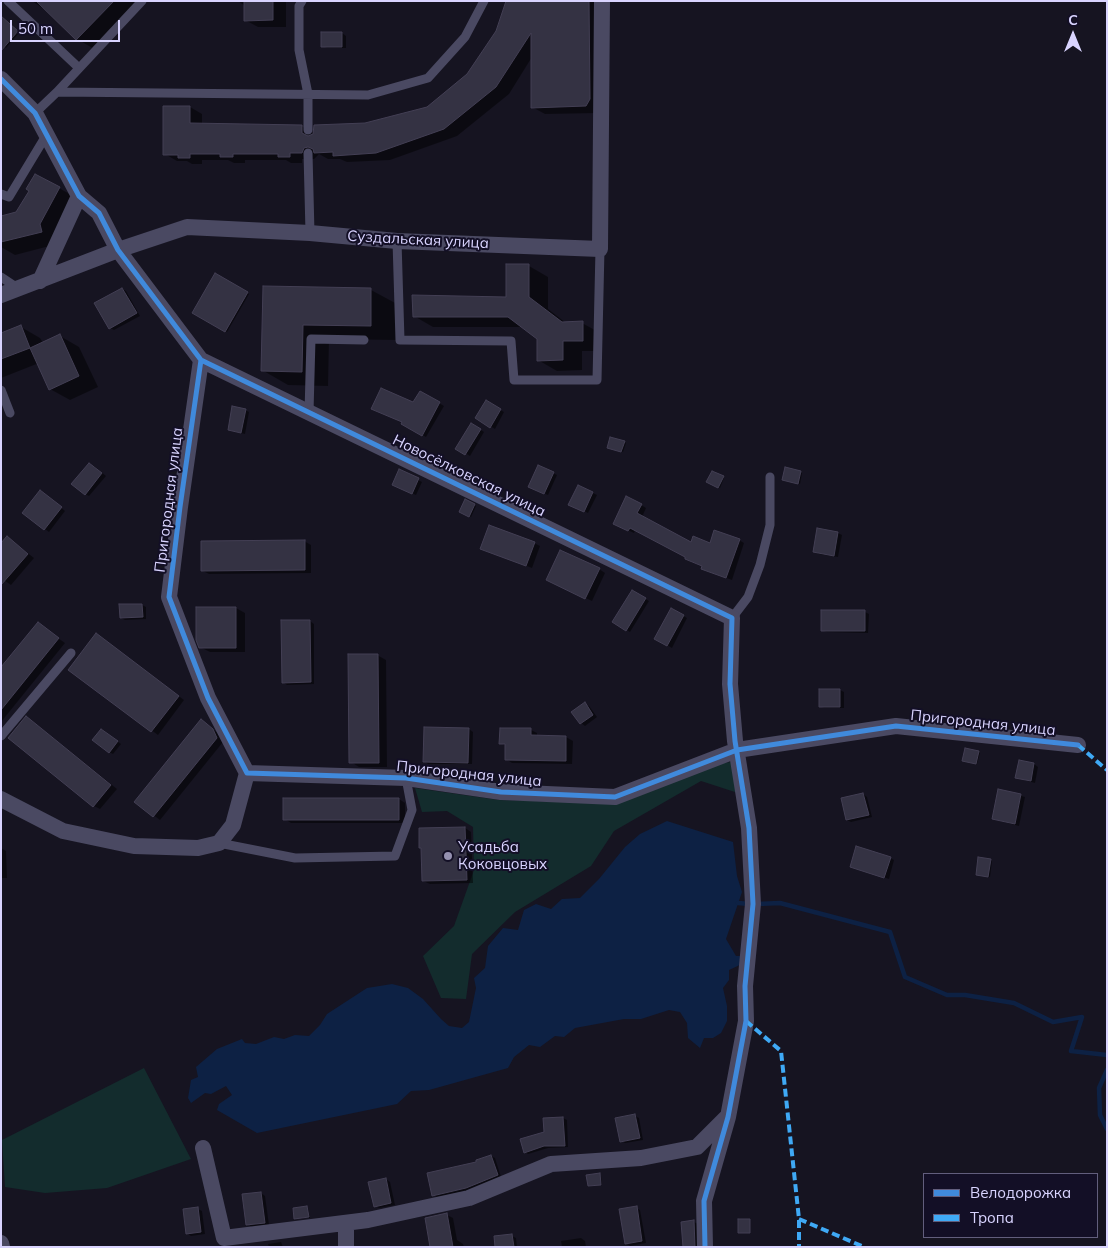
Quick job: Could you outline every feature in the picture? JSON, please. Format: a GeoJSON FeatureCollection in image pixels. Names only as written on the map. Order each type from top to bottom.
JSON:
{"type":"FeatureCollection","features":[{"type":"Feature","properties":{"kind":"street"},"geometry":{"type":"LineString","coordinates":[[600,249],[602,1]]}},
{"type":"Feature","properties":{"kind":"street"},"geometry":{"type":"LineString","coordinates":[[1,78],[35,113],[79,196],[40,281]]}},
{"type":"Feature","properties":{"kind":"street","name":"Новосёлковская улица"},"geometry":{"type":"LineString","coordinates":[[79,196],[99,213],[118,250],[201,360],[732,618]]}},
{"type":"Feature","properties":{"kind":"street","name":"Суздальская улица"},"geometry":{"type":"LineString","coordinates":[[1,296],[118,250],[187,227],[310,233],[397,241],[600,249]]}},
{"type":"Feature","properties":{"kind":"street","name":"Пригородная улица"},"geometry":{"type":"LineString","coordinates":[[201,360],[169,597],[208,698],[248,773],[406,778],[501,792],[615,796],[737,750],[896,726],[1078,745]]}},
{"type":"Feature","properties":{"kind":"street"},"geometry":{"type":"LineString","coordinates":[[705,1247],[704,1201],[728,1116],[746,1021],[745,986],[754,904],[749,828],[737,750],[730,684],[732,618]]}},
{"type":"Feature","properties":{"kind":"street"},"geometry":{"type":"LineString","coordinates":[[1,800],[63,831],[134,846],[198,848],[219,843],[233,825],[248,773]]}},
{"type":"Feature","properties":{"kind":"street"},"geometry":{"type":"LineString","coordinates":[[203,1148],[224,1238],[368,1220],[470,1198],[551,1164],[641,1158],[697,1147],[728,1116]]}},
{"type":"Feature","properties":{"kind":"street"},"geometry":{"type":"LineString","coordinates":[[346,1223],[346,1247]]}},
{"type":"Feature","properties":{"kind":"lane"},"geometry":{"type":"LineString","coordinates":[[8,1],[80,68]]}},
{"type":"Feature","properties":{"kind":"lane"},"geometry":{"type":"LineString","coordinates":[[35,113],[142,1]]}},
{"type":"Feature","properties":{"kind":"lane"},"geometry":{"type":"LineString","coordinates":[[302,1],[299,6],[299,50],[308,94],[308,130]]}},
{"type":"Feature","properties":{"kind":"lane"},"geometry":{"type":"LineString","coordinates":[[57,92],[368,95],[428,78],[465,37],[484,1]]}},
{"type":"Feature","properties":{"kind":"lane"},"geometry":{"type":"LineString","coordinates":[[1,194],[9,197],[47,133]]}},
{"type":"Feature","properties":{"kind":"lane"},"geometry":{"type":"LineString","coordinates":[[308,153],[310,233]]}},
{"type":"Feature","properties":{"kind":"lane"},"geometry":{"type":"LineString","coordinates":[[397,241],[400,340],[511,341],[514,380],[597,380],[600,249]]}},
{"type":"Feature","properties":{"kind":"lane"},"geometry":{"type":"LineString","coordinates":[[1,277],[19,289]]}},
{"type":"Feature","properties":{"kind":"lane"},"geometry":{"type":"LineString","coordinates":[[309,412],[311,339],[364,340]]}},
{"type":"Feature","properties":{"kind":"lane"},"geometry":{"type":"LineString","coordinates":[[1,390],[10,413]]}},
{"type":"Feature","properties":{"kind":"lane"},"geometry":{"type":"LineString","coordinates":[[732,618],[748,597],[760,565],[770,524],[770,476]]}},
{"type":"Feature","properties":{"kind":"lane"},"geometry":{"type":"LineString","coordinates":[[1,736],[71,653]]}},
{"type":"Feature","properties":{"kind":"lane"},"geometry":{"type":"LineString","coordinates":[[219,843],[295,858],[395,856],[412,810],[406,778]]}},
{"type":"Feature","properties":{"kind":"green space"},"geometry":{"type":"Polygon","coordinates":[[[732,762],[738,793],[701,781],[614,831],[591,866],[515,912],[472,954],[466,999],[441,998],[423,956],[454,926],[474,870],[473,827],[447,811],[422,812],[415,788],[499,800],[606,803],[711,764],[732,762]]]}},
{"type":"Feature","properties":{"kind":"green space"},"geometry":{"type":"Polygon","coordinates":[[[144,1068],[191,1159],[107,1188],[45,1193],[5,1187],[2,1140],[144,1068]]]}},
{"type":"Feature","properties":{"kind":"water"},"geometry":{"type":"Polygon","coordinates":[[[667,821],[733,842],[737,876],[742,892],[726,939],[736,956],[742,956],[742,964],[729,970],[729,980],[723,988],[727,1006],[727,1021],[721,1033],[713,1038],[704,1038],[700,1048],[688,1038],[687,1023],[680,1012],[669,1010],[641,1019],[624,1019],[575,1028],[564,1037],[555,1036],[540,1047],[529,1045],[514,1057],[508,1068],[429,1090],[411,1091],[397,1104],[257,1133],[217,1110],[219,1104],[232,1095],[226,1086],[211,1094],[205,1093],[191,1103],[188,1098],[191,1080],[198,1077],[196,1067],[217,1049],[242,1039],[245,1043],[256,1044],[274,1037],[284,1039],[295,1035],[309,1036],[320,1025],[327,1014],[367,988],[392,984],[408,988],[423,999],[449,1026],[462,1028],[469,1022],[476,988],[474,978],[485,968],[488,946],[503,928],[518,930],[524,910],[536,904],[551,909],[562,899],[580,898],[599,879],[625,847],[640,834],[667,821]]]}},
{"type":"Feature","properties":{"kind":"building"},"geometry":{"type":"Polygon","coordinates":[[[36,1],[114,1],[76,40],[36,1]]]}},
{"type":"Feature","properties":{"kind":"building"},"geometry":{"type":"Polygon","coordinates":[[[244,1],[273,1],[273,20],[244,21],[244,1]]]}},
{"type":"Feature","properties":{"kind":"building"},"geometry":{"type":"Polygon","coordinates":[[[506,1],[589,1],[590,99],[586,106],[531,108],[531,33],[496,87],[444,129],[376,153],[333,156],[333,152],[314,153],[313,149],[308,147],[304,148],[302,153],[290,153],[290,157],[278,157],[278,154],[233,154],[233,157],[220,157],[220,154],[190,154],[190,158],[178,158],[178,155],[163,155],[163,106],[190,106],[190,123],[302,125],[302,133],[308,136],[313,134],[314,125],[365,123],[427,107],[467,74],[496,31],[506,1]]]}},
{"type":"Feature","properties":{"kind":"building"},"geometry":{"type":"Polygon","coordinates":[[[1,16],[18,31],[1,51],[1,16]]]}},
{"type":"Feature","properties":{"kind":"building"},"geometry":{"type":"Polygon","coordinates":[[[321,32],[342,32],[342,47],[321,47],[321,32]]]}},
{"type":"Feature","properties":{"kind":"building"},"geometry":{"type":"Polygon","coordinates":[[[35,174],[60,187],[40,224],[42,232],[1,242],[1,216],[16,212],[29,191],[26,189],[35,174]]]}},
{"type":"Feature","properties":{"kind":"building"},"geometry":{"type":"Polygon","coordinates":[[[506,264],[529,264],[529,297],[562,322],[583,321],[583,341],[563,341],[563,360],[537,361],[537,339],[508,317],[413,317],[412,295],[506,297],[506,264]]]}},
{"type":"Feature","properties":{"kind":"building"},"geometry":{"type":"Polygon","coordinates":[[[215,273],[248,292],[225,332],[192,313],[215,273]]]}},
{"type":"Feature","properties":{"kind":"building"},"geometry":{"type":"Polygon","coordinates":[[[263,286],[371,288],[371,326],[303,325],[302,372],[261,371],[263,286]]]}},
{"type":"Feature","properties":{"kind":"building"},"geometry":{"type":"Polygon","coordinates":[[[122,288],[137,313],[109,329],[94,303],[122,288]]]}},
{"type":"Feature","properties":{"kind":"building"},"geometry":{"type":"Polygon","coordinates":[[[21,325],[30,348],[1,359],[1,333],[21,325]]]}},
{"type":"Feature","properties":{"kind":"building"},"geometry":{"type":"Polygon","coordinates":[[[60,334],[79,376],[49,390],[30,348],[60,334]]]}},
{"type":"Feature","properties":{"kind":"building"},"geometry":{"type":"Polygon","coordinates":[[[381,388],[413,402],[420,391],[440,402],[422,436],[401,424],[402,422],[371,409],[381,388]]]}},
{"type":"Feature","properties":{"kind":"building"},"geometry":{"type":"Polygon","coordinates":[[[486,400],[501,409],[490,428],[475,418],[486,400]]]}},
{"type":"Feature","properties":{"kind":"building"},"geometry":{"type":"Polygon","coordinates":[[[232,406],[246,409],[241,433],[228,430],[232,406]]]}},
{"type":"Feature","properties":{"kind":"building"},"geometry":{"type":"Polygon","coordinates":[[[471,423],[481,429],[465,455],[455,449],[471,423]]]}},
{"type":"Feature","properties":{"kind":"building"},"geometry":{"type":"Polygon","coordinates":[[[610,437],[625,441],[621,452],[607,448],[610,437]]]}},
{"type":"Feature","properties":{"kind":"building"},"geometry":{"type":"Polygon","coordinates":[[[89,463],[102,473],[85,495],[71,484],[89,463]]]}},
{"type":"Feature","properties":{"kind":"building"},"geometry":{"type":"Polygon","coordinates":[[[538,465],[554,472],[544,494],[528,487],[538,465]]]}},
{"type":"Feature","properties":{"kind":"building"},"geometry":{"type":"Polygon","coordinates":[[[785,467],[801,471],[798,484],[782,480],[785,467]]]}},
{"type":"Feature","properties":{"kind":"building"},"geometry":{"type":"Polygon","coordinates":[[[399,469],[419,478],[412,494],[392,485],[399,469]]]}},
{"type":"Feature","properties":{"kind":"building"},"geometry":{"type":"Polygon","coordinates":[[[712,471],[724,476],[718,488],[706,482],[712,471]]]}},
{"type":"Feature","properties":{"kind":"building"},"geometry":{"type":"Polygon","coordinates":[[[578,485],[593,492],[584,512],[568,505],[578,485]]]}},
{"type":"Feature","properties":{"kind":"building"},"geometry":{"type":"Polygon","coordinates":[[[40,490],[62,507],[44,530],[22,513],[40,490]]]}},
{"type":"Feature","properties":{"kind":"building"},"geometry":{"type":"Polygon","coordinates":[[[626,496],[642,504],[637,513],[691,542],[693,536],[710,543],[714,530],[740,539],[726,578],[701,569],[702,566],[685,559],[685,557],[630,528],[628,531],[613,524],[626,496]]]}},
{"type":"Feature","properties":{"kind":"building"},"geometry":{"type":"Polygon","coordinates":[[[465,499],[475,504],[469,517],[459,512],[465,499]]]}},
{"type":"Feature","properties":{"kind":"building"},"geometry":{"type":"Polygon","coordinates":[[[489,525],[535,542],[526,566],[480,549],[489,525]]]}},
{"type":"Feature","properties":{"kind":"building"},"geometry":{"type":"Polygon","coordinates":[[[817,528],[838,532],[834,556],[813,552],[817,528]]]}},
{"type":"Feature","properties":{"kind":"building"},"geometry":{"type":"Polygon","coordinates":[[[7,536],[28,554],[1,585],[1,543],[7,536]]]}},
{"type":"Feature","properties":{"kind":"building"},"geometry":{"type":"Polygon","coordinates":[[[305,540],[305,570],[201,571],[201,541],[305,540]]]}},
{"type":"Feature","properties":{"kind":"building"},"geometry":{"type":"Polygon","coordinates":[[[560,550],[600,568],[585,599],[546,580],[560,550]]]}},
{"type":"Feature","properties":{"kind":"building"},"geometry":{"type":"Polygon","coordinates":[[[632,590],[646,598],[626,631],[612,622],[632,590]]]}},
{"type":"Feature","properties":{"kind":"building"},"geometry":{"type":"Polygon","coordinates":[[[119,604],[142,604],[143,617],[120,618],[119,604]]]}},
{"type":"Feature","properties":{"kind":"building"},"geometry":{"type":"Polygon","coordinates":[[[196,607],[236,607],[236,648],[199,648],[196,640],[196,607]]]}},
{"type":"Feature","properties":{"kind":"building"},"geometry":{"type":"Polygon","coordinates":[[[671,608],[684,615],[667,646],[654,639],[671,608]]]}},
{"type":"Feature","properties":{"kind":"building"},"geometry":{"type":"Polygon","coordinates":[[[821,610],[865,610],[865,631],[821,631],[821,610]]]}},
{"type":"Feature","properties":{"kind":"building"},"geometry":{"type":"Polygon","coordinates":[[[281,620],[310,620],[311,682],[282,683],[281,620]]]}},
{"type":"Feature","properties":{"kind":"building"},"geometry":{"type":"Polygon","coordinates":[[[38,622],[59,638],[1,710],[1,667],[38,622]]]}},
{"type":"Feature","properties":{"kind":"building"},"geometry":{"type":"Polygon","coordinates":[[[96,633],[179,696],[151,732],[68,670],[96,633]]]}},
{"type":"Feature","properties":{"kind":"building"},"geometry":{"type":"Polygon","coordinates":[[[348,654],[378,654],[379,763],[349,763],[348,654]]]}},
{"type":"Feature","properties":{"kind":"building"},"geometry":{"type":"Polygon","coordinates":[[[819,689],[840,689],[840,707],[819,707],[819,689]]]}},
{"type":"Feature","properties":{"kind":"building"},"geometry":{"type":"Polygon","coordinates":[[[585,702],[593,715],[580,724],[571,712],[585,702]]]}},
{"type":"Feature","properties":{"kind":"building"},"geometry":{"type":"Polygon","coordinates":[[[26,716],[111,785],[93,807],[8,738],[26,716]]]}},
{"type":"Feature","properties":{"kind":"building"},"geometry":{"type":"Polygon","coordinates":[[[201,719],[213,729],[217,738],[153,817],[134,802],[201,719]]]}},
{"type":"Feature","properties":{"kind":"building"},"geometry":{"type":"Polygon","coordinates":[[[424,727],[469,728],[468,763],[423,762],[424,727]]]}},
{"type":"Feature","properties":{"kind":"building"},"geometry":{"type":"Polygon","coordinates":[[[500,728],[531,728],[531,735],[566,736],[566,761],[505,760],[505,744],[499,744],[500,728]]]}},
{"type":"Feature","properties":{"kind":"building"},"geometry":{"type":"Polygon","coordinates":[[[101,729],[118,741],[109,753],[92,740],[101,729]]]}},
{"type":"Feature","properties":{"kind":"building"},"geometry":{"type":"Polygon","coordinates":[[[965,748],[979,751],[976,764],[962,761],[965,748]]]}},
{"type":"Feature","properties":{"kind":"building"},"geometry":{"type":"Polygon","coordinates":[[[1019,760],[1034,763],[1031,781],[1015,778],[1019,760]]]}},
{"type":"Feature","properties":{"kind":"building"},"geometry":{"type":"Polygon","coordinates":[[[998,789],[1021,794],[1015,824],[992,819],[998,789]]]}},
{"type":"Feature","properties":{"kind":"building"},"geometry":{"type":"Polygon","coordinates":[[[863,793],[869,815],[846,820],[841,798],[863,793]]]}},
{"type":"Feature","properties":{"kind":"building"},"geometry":{"type":"Polygon","coordinates":[[[283,798],[399,798],[399,820],[283,820],[283,798]]]}},
{"type":"Feature","properties":{"kind":"building","name":"Усадьба Коковцовых"},"geometry":{"type":"Polygon","coordinates":[[[465,827],[467,880],[422,881],[419,828],[465,827]]]}},
{"type":"Feature","properties":{"kind":"building"},"geometry":{"type":"Polygon","coordinates":[[[856,846],[891,857],[884,878],[850,867],[856,846]]]}},
{"type":"Feature","properties":{"kind":"building"},"geometry":{"type":"Polygon","coordinates":[[[978,857],[991,859],[988,877],[976,875],[978,857]]]}},
{"type":"Feature","properties":{"kind":"building"},"geometry":{"type":"Polygon","coordinates":[[[635,1114],[640,1138],[620,1142],[615,1118],[635,1114]]]}},
{"type":"Feature","properties":{"kind":"building"},"geometry":{"type":"Polygon","coordinates":[[[563,1117],[565,1146],[544,1146],[524,1153],[520,1139],[544,1132],[543,1118],[563,1117]]]}},
{"type":"Feature","properties":{"kind":"building"},"geometry":{"type":"Polygon","coordinates":[[[491,1155],[498,1175],[466,1188],[432,1196],[427,1173],[476,1162],[476,1160],[491,1155]]]}},
{"type":"Feature","properties":{"kind":"building"},"geometry":{"type":"Polygon","coordinates":[[[600,1173],[601,1185],[588,1186],[586,1175],[600,1173]]]}},
{"type":"Feature","properties":{"kind":"building"},"geometry":{"type":"Polygon","coordinates":[[[386,1178],[391,1203],[374,1207],[368,1182],[386,1178]]]}},
{"type":"Feature","properties":{"kind":"building"},"geometry":{"type":"Polygon","coordinates":[[[261,1192],[265,1223],[246,1225],[242,1194],[261,1192]]]}},
{"type":"Feature","properties":{"kind":"building"},"geometry":{"type":"Polygon","coordinates":[[[307,1206],[309,1217],[294,1219],[293,1208],[307,1206]]]}},
{"type":"Feature","properties":{"kind":"building"},"geometry":{"type":"Polygon","coordinates":[[[637,1206],[642,1241],[625,1244],[619,1209],[637,1206]]]}},
{"type":"Feature","properties":{"kind":"building"},"geometry":{"type":"Polygon","coordinates":[[[198,1207],[201,1232],[186,1234],[183,1209],[198,1207]]]}},
{"type":"Feature","properties":{"kind":"building"},"geometry":{"type":"Polygon","coordinates":[[[447,1213],[453,1247],[430,1247],[425,1218],[447,1213]]]}},
{"type":"Feature","properties":{"kind":"building"},"geometry":{"type":"Polygon","coordinates":[[[738,1219],[750,1219],[750,1233],[738,1233],[738,1219]]]}},
{"type":"Feature","properties":{"kind":"building"},"geometry":{"type":"Polygon","coordinates":[[[694,1220],[695,1247],[683,1247],[681,1222],[694,1220]]]}},
{"type":"Feature","properties":{"kind":"building"},"geometry":{"type":"Polygon","coordinates":[[[512,1234],[514,1247],[495,1247],[494,1236],[512,1234]]]}},
{"type":"Feature","properties":{"kind":"waterway"},"geometry":{"type":"LineString","coordinates":[[738,903],[750,904]]}},
{"type":"Feature","properties":{"kind":"waterway"},"geometry":{"type":"LineString","coordinates":[[757,904],[780,903],[890,932],[905,977],[947,995],[965,995],[1014,1003],[1053,1022],[1082,1017],[1071,1051],[1107,1055]]}},
{"type":"Feature","properties":{"kind":"waterway"},"geometry":{"type":"LineString","coordinates":[[1107,1070],[1099,1088],[1100,1115],[1107,1129]]}},
{"type":"Feature","properties":{"kind":"marked path"},"geometry":{"type":"LineString","coordinates":[[1078,745],[1107,770]]}},
{"type":"Feature","properties":{"kind":"marked path"},"geometry":{"type":"LineString","coordinates":[[746,1021],[781,1051],[799,1219],[799,1247]]}},
{"type":"Feature","properties":{"kind":"marked path"},"geometry":{"type":"LineString","coordinates":[[799,1219],[864,1247]]}},
{"type":"Feature","properties":{"kind":"cycle path"},"geometry":{"type":"LineString","coordinates":[[1,79],[35,113],[79,196],[99,213],[118,250],[201,360],[732,618],[730,684],[735,741],[749,828],[753,904],[745,986],[746,1021],[728,1117],[704,1201],[705,1247]]}},
{"type":"Feature","properties":{"kind":"cycle path"},"geometry":{"type":"LineString","coordinates":[[201,360],[169,597],[208,698],[247,773],[406,778],[501,792],[615,797],[737,750],[896,726],[1078,745]]}},
{"type":"Feature","properties":{"kind":"place","name":"Усадьба Коковцовых"},"geometry":{"type":"Point","coordinates":[448,856]}}]}
